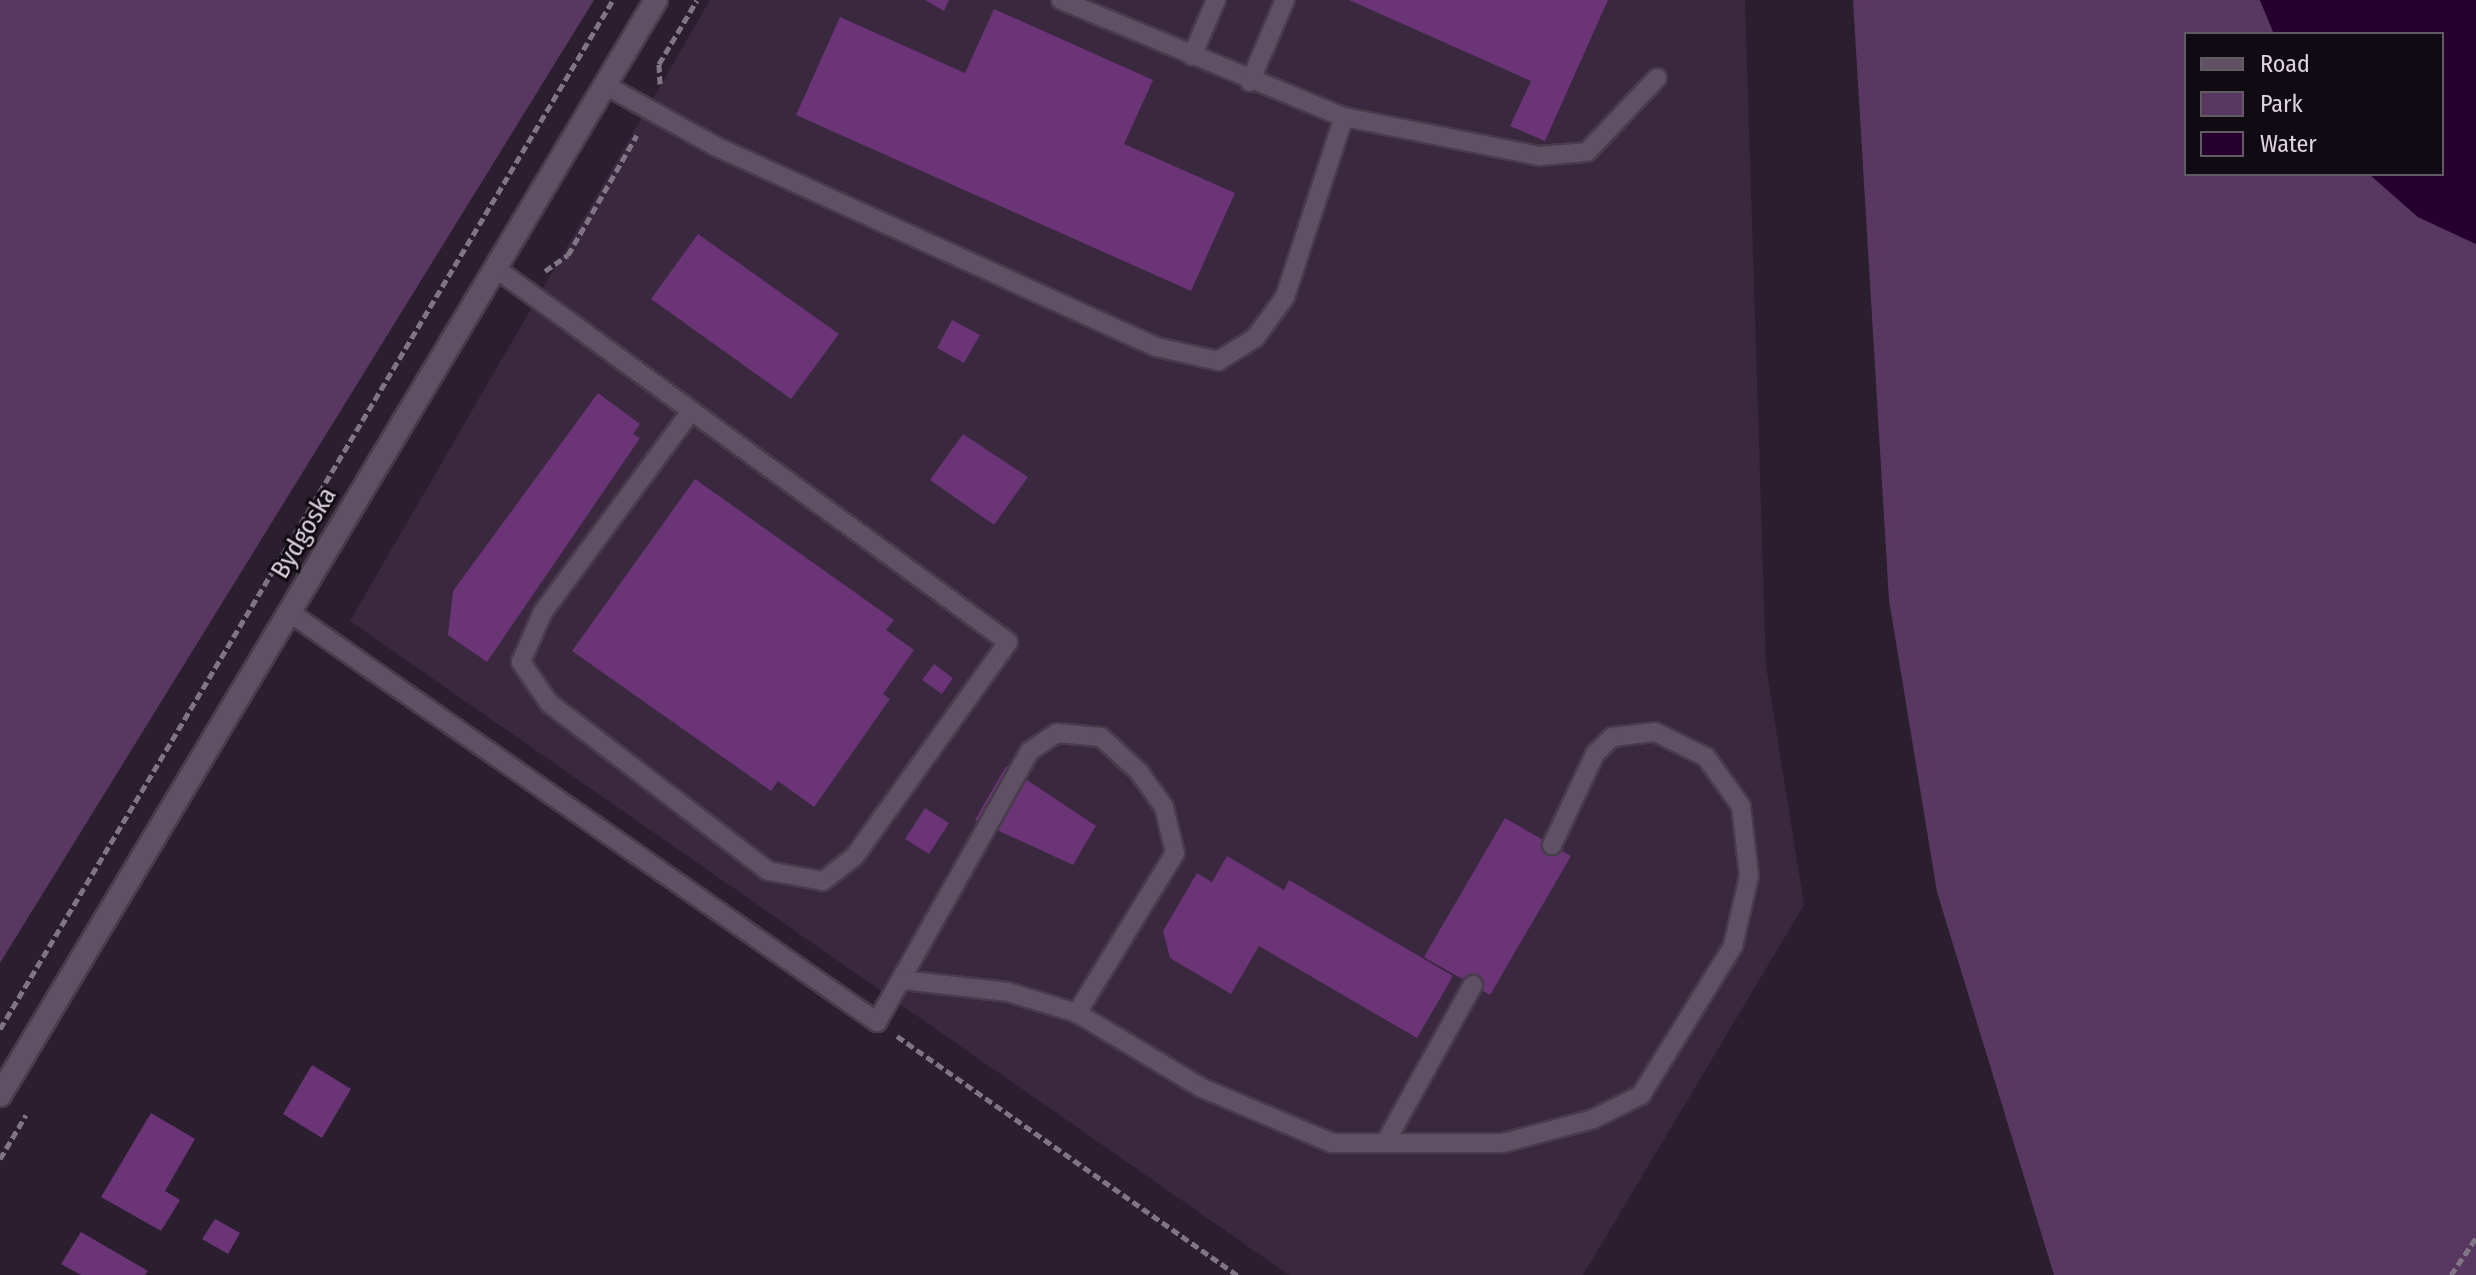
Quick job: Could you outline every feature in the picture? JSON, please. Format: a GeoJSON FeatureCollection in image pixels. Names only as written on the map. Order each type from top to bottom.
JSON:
{"type":"FeatureCollection","features":[{"type":"Feature","properties":{"kind":"street","name":"Bydgoska"},"geometry":{"type":"LineString","coordinates":[[0,1095],[656,0]]}},
{"type":"Feature","properties":{"kind":"lane"},"geometry":{"type":"LineString","coordinates":[[1061,0],[1250,82],[1344,117],[1540,156],[1587,152],[1657,78]]}},
{"type":"Feature","properties":{"kind":"lane"},"geometry":{"type":"LineString","coordinates":[[1192,56],[1216,0]]}},
{"type":"Feature","properties":{"kind":"lane"},"geometry":{"type":"LineString","coordinates":[[1250,82],[1285,0]]}},
{"type":"Feature","properties":{"kind":"lane"},"geometry":{"type":"LineString","coordinates":[[605,85],[651,112],[1157,347],[1218,361],[1255,338],[1285,297],[1344,117]]}},
{"type":"Feature","properties":{"kind":"lane"},"geometry":{"type":"LineString","coordinates":[[495,268],[1008,642],[855,856],[823,881],[768,871],[549,703],[521,662],[543,612],[691,411]]}},
{"type":"Feature","properties":{"kind":"lane"},"geometry":{"type":"LineString","coordinates":[[289,612],[877,1022],[1030,751],[1057,733],[1101,737],[1164,807],[1175,853],[1077,1013]]}},
{"type":"Feature","properties":{"kind":"lane"},"geometry":{"type":"LineString","coordinates":[[902,980],[1008,992],[1077,1013],[1202,1088],[1332,1143],[1503,1143],[1593,1119],[1641,1095],[1733,946],[1749,876],[1741,806],[1706,757],[1655,732],[1612,737],[1595,754],[1552,845]]}},
{"type":"Feature","properties":{"kind":"lane"},"geometry":{"type":"LineString","coordinates":[[1385,1143],[1473,985]]}},
{"type":"Feature","properties":{"kind":"path"},"geometry":{"type":"LineString","coordinates":[[0,1029],[613,0]]}},
{"type":"Feature","properties":{"kind":"path"},"geometry":{"type":"LineString","coordinates":[[522,287],[568,255],[662,92],[659,64],[697,0]]}},
{"type":"Feature","properties":{"kind":"path"},"geometry":{"type":"LineString","coordinates":[[877,1022],[1237,1275]]}},
{"type":"Feature","properties":{"kind":"path"},"geometry":{"type":"LineString","coordinates":[[0,1159],[32,1105]]}},
{"type":"Feature","properties":{"kind":"path"},"geometry":{"type":"LineString","coordinates":[[2451,1275],[2476,1238]]}},
{"type":"Feature","properties":{"kind":"shaded area"},"geometry":{"type":"Polygon","coordinates":[[[710,0],[1745,0],[1766,666],[1804,905],[1583,1275],[1289,1275],[350,621],[710,0]]]}},
{"type":"Feature","properties":{"kind":"green space"},"geometry":{"type":"Polygon","coordinates":[[[0,0],[594,0],[0,963],[0,0]]]}},
{"type":"Feature","properties":{"kind":"green space"},"geometry":{"type":"Polygon","coordinates":[[[1853,0],[2260,0],[2273,32],[2184,32],[2184,176],[2371,176],[2418,217],[2476,244],[2476,1275],[2054,1275],[1937,892],[1889,600],[1853,0]]]}},
{"type":"Feature","properties":{"kind":"water"},"geometry":{"type":"Polygon","coordinates":[[[2260,0],[2476,0],[2476,244],[2418,217],[2371,176],[2444,176],[2444,32],[2273,32],[2260,0]]]}},
{"type":"Feature","properties":{"kind":"building"},"geometry":{"type":"Polygon","coordinates":[[[925,0],[949,0],[944,11],[925,0]]]}},
{"type":"Feature","properties":{"kind":"building"},"geometry":{"type":"Polygon","coordinates":[[[1349,0],[1608,0],[1545,141],[1510,126],[1531,81],[1349,0]]]}},
{"type":"Feature","properties":{"kind":"building"},"geometry":{"type":"Polygon","coordinates":[[[994,9],[1153,80],[1124,144],[1235,193],[1191,291],[796,115],[840,17],[965,73],[994,9]]]}},
{"type":"Feature","properties":{"kind":"building"},"geometry":{"type":"Polygon","coordinates":[[[698,234],[839,334],[791,399],[651,299],[698,234]]]}},
{"type":"Feature","properties":{"kind":"building"},"geometry":{"type":"Polygon","coordinates":[[[952,320],[980,335],[964,363],[937,348],[952,320]]]}},
{"type":"Feature","properties":{"kind":"building"},"geometry":{"type":"Polygon","coordinates":[[[598,393],[640,424],[633,434],[640,438],[487,662],[448,635],[453,591],[598,393]]]}},
{"type":"Feature","properties":{"kind":"building"},"geometry":{"type":"Polygon","coordinates":[[[963,434],[1028,477],[994,525],[930,480],[963,434]]]}},
{"type":"Feature","properties":{"kind":"building"},"geometry":{"type":"Polygon","coordinates":[[[695,479],[894,620],[886,630],[914,650],[883,694],[890,699],[814,807],[778,781],[771,791],[572,651],[695,479]]]}},
{"type":"Feature","properties":{"kind":"building"},"geometry":{"type":"Polygon","coordinates":[[[934,664],[953,678],[942,694],[922,680],[934,664]]]}},
{"type":"Feature","properties":{"kind":"building"},"geometry":{"type":"Polygon","coordinates":[[[1006,766],[1096,826],[1073,865],[975,820],[1006,766]]]}},
{"type":"Feature","properties":{"kind":"building"},"geometry":{"type":"Polygon","coordinates":[[[925,808],[949,823],[929,854],[905,839],[925,808]]]}},
{"type":"Feature","properties":{"kind":"building"},"geometry":{"type":"Polygon","coordinates":[[[1505,818],[1571,856],[1490,995],[1424,957],[1505,818]]]}},
{"type":"Feature","properties":{"kind":"building"},"geometry":{"type":"Polygon","coordinates":[[[1227,856],[1284,890],[1289,880],[1453,976],[1417,1038],[1259,946],[1231,994],[1170,958],[1163,931],[1197,873],[1212,882],[1227,856]]]}},
{"type":"Feature","properties":{"kind":"building"},"geometry":{"type":"Polygon","coordinates":[[[312,1065],[351,1089],[322,1138],[283,1114],[312,1065]]]}},
{"type":"Feature","properties":{"kind":"building"},"geometry":{"type":"Polygon","coordinates":[[[151,1113],[195,1139],[165,1191],[180,1200],[161,1231],[101,1197],[151,1113]]]}},
{"type":"Feature","properties":{"kind":"building"},"geometry":{"type":"Polygon","coordinates":[[[215,1219],[240,1233],[228,1254],[202,1239],[215,1219]]]}},
{"type":"Feature","properties":{"kind":"building"},"geometry":{"type":"Polygon","coordinates":[[[81,1232],[148,1271],[145,1275],[81,1275],[61,1264],[81,1232]]]}}]}
